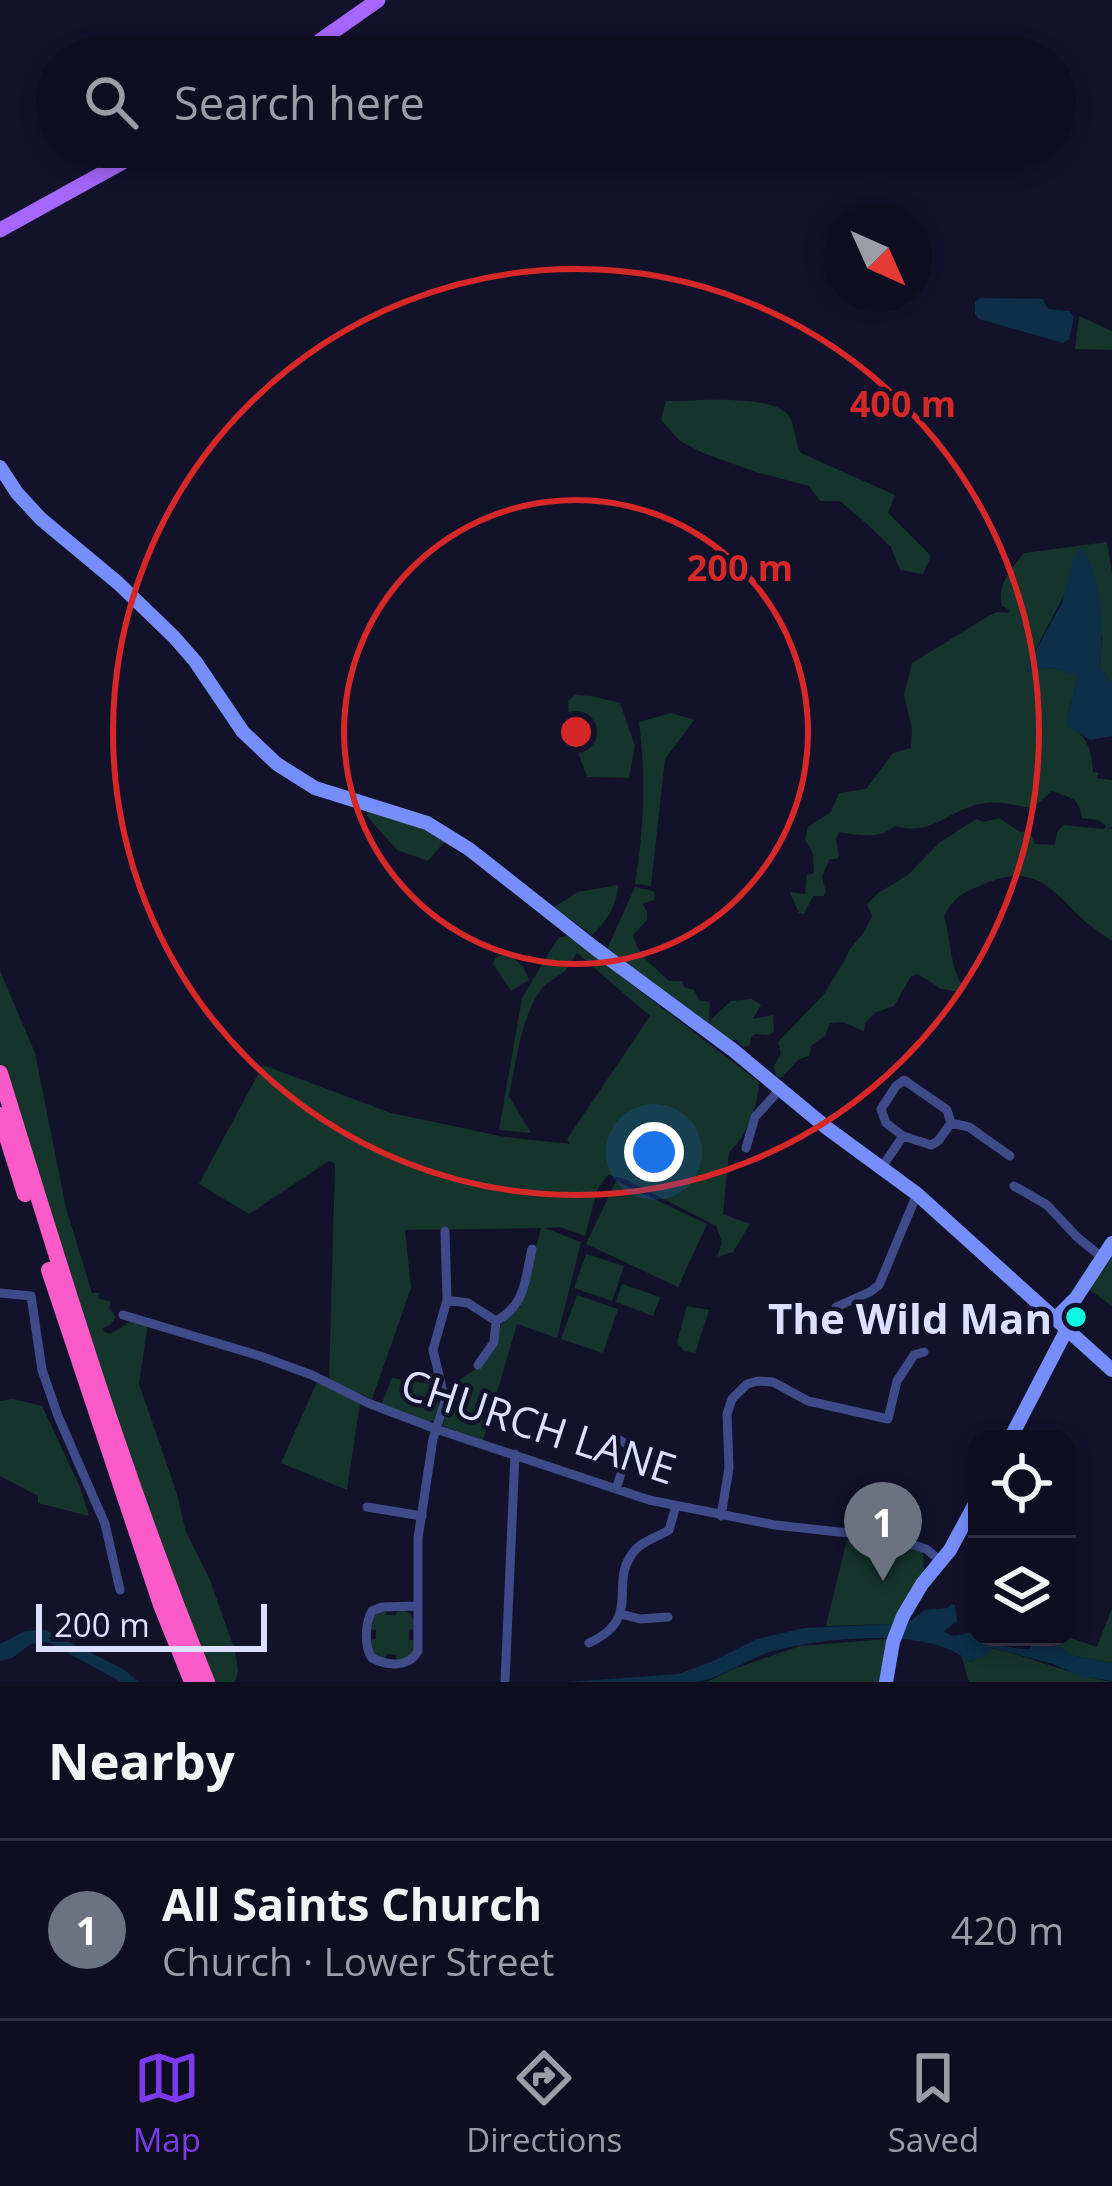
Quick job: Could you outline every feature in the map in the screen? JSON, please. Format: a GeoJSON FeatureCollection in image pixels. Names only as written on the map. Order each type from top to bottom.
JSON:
{"type":"FeatureCollection","features":[{"type":"Feature","properties":{"kind":"highway"},"geometry":{"type":"LineString","coordinates":[[0,1073],[77,1340],[207,1682]]}},
{"type":"Feature","properties":{"kind":"highway"},"geometry":{"type":"LineString","coordinates":[[0,1114],[161,1606],[192,1682]]}},
{"type":"Feature","properties":{"kind":"main road"},"geometry":{"type":"LineString","coordinates":[[326,36],[378,0]]}},
{"type":"Feature","properties":{"kind":"main road"},"geometry":{"type":"LineString","coordinates":[[0,230],[112,168]]}},
{"type":"Feature","properties":{"kind":"main road"},"geometry":{"type":"LineString","coordinates":[[0,467],[40,520],[118,583],[174,637],[243,732],[277,764],[315,788],[416,819],[447,835],[917,1194],[1112,1370]]}},
{"type":"Feature","properties":{"kind":"main road"},"geometry":{"type":"LineString","coordinates":[[1055,1319],[1076,1298],[1112,1243]]}},
{"type":"Feature","properties":{"kind":"main road"},"geometry":{"type":"LineString","coordinates":[[1015,1430],[1066,1331]]}},
{"type":"Feature","properties":{"kind":"main road"},"geometry":{"type":"LineString","coordinates":[[886,1682],[903,1616],[968,1515]]}},
{"type":"Feature","properties":{"kind":"street"},"geometry":{"type":"LineString","coordinates":[[900,1082],[911,1083],[947,1110],[951,1123],[931,1145],[903,1136],[886,1123],[881,1109],[900,1082]]}},
{"type":"Feature","properties":{"kind":"street"},"geometry":{"type":"LineString","coordinates":[[746,1148],[755,1117],[781,1088]]}},
{"type":"Feature","properties":{"kind":"street"},"geometry":{"type":"LineString","coordinates":[[951,1123],[969,1127],[1010,1156]]}},
{"type":"Feature","properties":{"kind":"street"},"geometry":{"type":"LineString","coordinates":[[882,1167],[903,1136]]}},
{"type":"Feature","properties":{"kind":"street"},"geometry":{"type":"LineString","coordinates":[[1014,1186],[1052,1210],[1102,1258]]}},
{"type":"Feature","properties":{"kind":"street"},"geometry":{"type":"LineString","coordinates":[[836,1307],[879,1285],[917,1194]]}},
{"type":"Feature","properties":{"kind":"street"},"geometry":{"type":"LineString","coordinates":[[417,1606],[382,1606],[372,1611],[367,1646],[372,1658],[403,1664],[415,1658],[418,1647],[416,1553],[445,1396],[434,1346],[447,1300],[445,1231]]}},
{"type":"Feature","properties":{"kind":"street"},"geometry":{"type":"LineString","coordinates":[[496,1321],[517,1305],[532,1249]]}},
{"type":"Feature","properties":{"kind":"street"},"geometry":{"type":"LineString","coordinates":[[0,1293],[32,1296],[42,1370],[105,1524],[120,1590]]}},
{"type":"Feature","properties":{"kind":"street"},"geometry":{"type":"LineString","coordinates":[[447,1300],[468,1303],[496,1321]]}},
{"type":"Feature","properties":{"kind":"street","name":"CHURCH LANE"},"geometry":{"type":"LineString","coordinates":[[123,1315],[223,1343],[436,1429],[616,1489],[721,1516],[894,1538],[926,1549],[941,1561]]}},
{"type":"Feature","properties":{"kind":"street"},"geometry":{"type":"LineString","coordinates":[[478,1365],[494,1342],[496,1321]]}},
{"type":"Feature","properties":{"kind":"street"},"geometry":{"type":"LineString","coordinates":[[721,1516],[729,1468],[727,1414],[732,1399],[747,1384],[772,1382],[808,1401],[888,1419],[900,1376],[914,1354],[924,1352]]}},
{"type":"Feature","properties":{"kind":"street"},"geometry":{"type":"LineString","coordinates":[[616,1489],[630,1446],[620,1440]]}},
{"type":"Feature","properties":{"kind":"street"},"geometry":{"type":"LineString","coordinates":[[505,1682],[515,1454]]}},
{"type":"Feature","properties":{"kind":"street"},"geometry":{"type":"LineString","coordinates":[[589,1643],[605,1634],[621,1613],[630,1557],[643,1543],[669,1530],[676,1506]]}},
{"type":"Feature","properties":{"kind":"street"},"geometry":{"type":"LineString","coordinates":[[367,1507],[422,1516]]}},
{"type":"Feature","properties":{"kind":"street"},"geometry":{"type":"LineString","coordinates":[[621,1613],[640,1619],[668,1617]]}},
{"type":"Feature","properties":{"kind":"green space"},"geometry":{"type":"Polygon","coordinates":[[[1079,316],[1112,331],[1112,350],[1075,349],[1079,316]]]}},
{"type":"Feature","properties":{"kind":"green space"},"geometry":{"type":"Polygon","coordinates":[[[666,401],[750,401],[780,409],[791,420],[801,453],[895,495],[888,513],[931,556],[923,574],[900,570],[891,547],[840,501],[820,501],[809,486],[756,472],[680,441],[661,420],[666,401]]]}},
{"type":"Feature","properties":{"kind":"green space"},"geometry":{"type":"Polygon","coordinates":[[[1107,542],[1112,573],[1112,684],[1100,668],[1102,636],[1066,591],[1025,670],[1053,668],[1078,677],[1066,721],[1086,741],[1093,772],[1099,773],[1096,778],[1112,780],[1112,941],[1034,879],[1006,877],[989,882],[962,894],[944,916],[963,986],[960,992],[941,989],[918,974],[911,976],[894,1006],[876,1012],[864,1031],[842,1022],[830,1023],[825,1036],[811,1046],[809,1056],[799,1059],[781,1078],[776,1076],[774,1067],[781,1054],[778,1042],[824,994],[863,934],[872,916],[867,904],[908,875],[939,843],[976,819],[999,818],[1020,832],[1029,831],[1035,844],[1055,845],[1064,825],[1106,826],[1082,818],[1076,801],[1052,791],[1033,808],[985,803],[920,828],[895,826],[868,835],[839,832],[839,856],[830,859],[822,876],[826,893],[813,896],[804,914],[799,913],[790,892],[805,894],[807,875],[814,873],[813,854],[805,839],[808,827],[831,812],[839,793],[866,789],[893,753],[911,748],[904,695],[912,663],[987,617],[1008,613],[1002,606],[1003,584],[1024,553],[1107,542]]]}},
{"type":"Feature","properties":{"kind":"green space"},"geometry":{"type":"Polygon","coordinates":[[[575,695],[620,703],[635,746],[629,778],[587,777],[569,727],[568,701],[575,695]]]}},
{"type":"Feature","properties":{"kind":"green space"},"geometry":{"type":"Polygon","coordinates":[[[671,713],[694,720],[665,759],[651,886],[635,884],[643,803],[639,722],[671,713]]]}},
{"type":"Feature","properties":{"kind":"green space"},"geometry":{"type":"Polygon","coordinates":[[[369,810],[418,826],[444,842],[428,861],[397,850],[367,816],[369,810]]]}},
{"type":"Feature","properties":{"kind":"green space"},"geometry":{"type":"Polygon","coordinates":[[[618,885],[610,912],[592,935],[554,907],[578,892],[618,885]]]}},
{"type":"Feature","properties":{"kind":"green space"},"geometry":{"type":"Polygon","coordinates":[[[635,887],[653,891],[655,896],[642,904],[647,920],[633,935],[648,961],[669,981],[682,981],[699,1000],[710,1002],[709,1021],[731,1001],[752,999],[761,1005],[753,1019],[773,1015],[774,1032],[755,1034],[750,1045],[743,1047],[609,953],[635,887]]]}},
{"type":"Feature","properties":{"kind":"green space"},"geometry":{"type":"Polygon","coordinates":[[[568,936],[759,1082],[750,1120],[729,1152],[723,1214],[750,1224],[733,1252],[717,1257],[722,1242],[716,1226],[625,1179],[608,1175],[598,1188],[585,1236],[560,1227],[545,1228],[581,1242],[557,1338],[517,1324],[483,1440],[443,1426],[447,1388],[482,1365],[497,1343],[501,1324],[520,1307],[541,1228],[405,1230],[411,1288],[372,1399],[329,1380],[335,1164],[329,1161],[249,1214],[199,1184],[263,1065],[391,1113],[505,1137],[570,1144],[567,1139],[650,1016],[577,953],[567,969],[538,994],[519,1044],[509,1096],[531,1133],[499,1130],[522,998],[555,943],[568,936]]]}},
{"type":"Feature","properties":{"kind":"green space"},"geometry":{"type":"Polygon","coordinates":[[[506,953],[523,966],[529,980],[511,991],[493,964],[506,953]]]}},
{"type":"Feature","properties":{"kind":"green space"},"geometry":{"type":"Polygon","coordinates":[[[0,971],[35,1053],[66,1208],[92,1293],[111,1302],[109,1308],[116,1317],[104,1332],[110,1334],[137,1318],[148,1323],[139,1384],[186,1532],[210,1580],[235,1651],[235,1682],[212,1682],[161,1550],[29,1157],[0,1062],[0,971]]]}},
{"type":"Feature","properties":{"kind":"green space"},"geometry":{"type":"Polygon","coordinates":[[[616,1181],[707,1224],[678,1287],[586,1244],[616,1181]]]}},
{"type":"Feature","properties":{"kind":"green space"},"geometry":{"type":"Polygon","coordinates":[[[1112,1249],[1112,1306],[1087,1288],[1112,1249]]]}},
{"type":"Feature","properties":{"kind":"green space"},"geometry":{"type":"Polygon","coordinates":[[[586,1254],[624,1266],[612,1301],[574,1288],[586,1254]]]}},
{"type":"Feature","properties":{"kind":"green space"},"geometry":{"type":"Polygon","coordinates":[[[622,1284],[660,1297],[653,1316],[616,1302],[622,1284]]]}},
{"type":"Feature","properties":{"kind":"green space"},"geometry":{"type":"Polygon","coordinates":[[[577,1295],[618,1309],[603,1353],[561,1339],[577,1295]]]}},
{"type":"Feature","properties":{"kind":"green space"},"geometry":{"type":"Polygon","coordinates":[[[687,1306],[709,1310],[695,1353],[684,1351],[677,1342],[687,1306]]]}},
{"type":"Feature","properties":{"kind":"green space"},"geometry":{"type":"Polygon","coordinates":[[[392,1378],[437,1385],[434,1420],[381,1405],[392,1378]]]}},
{"type":"Feature","properties":{"kind":"green space"},"geometry":{"type":"Polygon","coordinates":[[[317,1382],[360,1403],[347,1490],[281,1463],[317,1382]]]}},
{"type":"Feature","properties":{"kind":"green space"},"geometry":{"type":"Polygon","coordinates":[[[0,1401],[42,1406],[89,1516],[38,1503],[38,1496],[0,1476],[0,1401]]]}},
{"type":"Feature","properties":{"kind":"green space"},"geometry":{"type":"Polygon","coordinates":[[[848,1536],[901,1543],[923,1552],[924,1570],[894,1624],[826,1626],[848,1536]]]}},
{"type":"Feature","properties":{"kind":"green space"},"geometry":{"type":"Polygon","coordinates":[[[1112,1608],[1112,1663],[1070,1655],[1059,1646],[1076,1646],[1076,1640],[1097,1647],[1112,1608]]]}},
{"type":"Feature","properties":{"kind":"green space"},"geometry":{"type":"Polygon","coordinates":[[[397,1609],[412,1617],[415,1629],[409,1630],[409,1640],[415,1640],[415,1648],[407,1660],[396,1661],[396,1655],[387,1654],[385,1660],[372,1654],[370,1640],[376,1639],[376,1630],[370,1629],[374,1613],[386,1610],[386,1615],[396,1615],[397,1609]]]}},
{"type":"Feature","properties":{"kind":"green space"},"geometry":{"type":"Polygon","coordinates":[[[888,1639],[879,1682],[706,1682],[800,1646],[888,1639]]]}},
{"type":"Feature","properties":{"kind":"green space"},"geometry":{"type":"Polygon","coordinates":[[[991,1648],[1112,1682],[969,1682],[961,1655],[970,1662],[991,1648]]]}},
{"type":"Feature","properties":{"kind":"water"},"geometry":{"type":"Polygon","coordinates":[[[980,298],[1043,299],[1048,309],[1069,311],[1074,317],[1069,339],[1063,343],[979,319],[975,302],[980,298]]]}},
{"type":"Feature","properties":{"kind":"water"},"geometry":{"type":"Polygon","coordinates":[[[1081,546],[1098,590],[1100,668],[1112,684],[1112,736],[1090,740],[1066,721],[1078,677],[1053,668],[1025,670],[1062,603],[1081,546]]]}},
{"type":"Feature","properties":{"kind":"water"},"geometry":{"type":"Polygon","coordinates":[[[955,1605],[957,1621],[943,1632],[968,1633],[968,1646],[1060,1646],[1070,1655],[1112,1663],[1112,1681],[1080,1676],[992,1648],[969,1662],[928,1643],[870,1638],[785,1648],[697,1682],[568,1682],[678,1674],[757,1639],[805,1628],[908,1623],[925,1610],[955,1605]]]}},
{"type":"Feature","properties":{"kind":"water"},"geometry":{"type":"Polygon","coordinates":[[[46,1630],[139,1682],[121,1682],[48,1642],[31,1644],[0,1661],[0,1644],[25,1631],[46,1630]]]}},
{"type":"Feature","properties":{"kind":"place","name":"The Wild Man"},"geometry":{"type":"Point","coordinates":[1076,1317]}},
{"type":"Feature","properties":{"kind":"place","name":"All Saints Church"},"geometry":{"type":"Point","coordinates":[883,1581]}}]}
